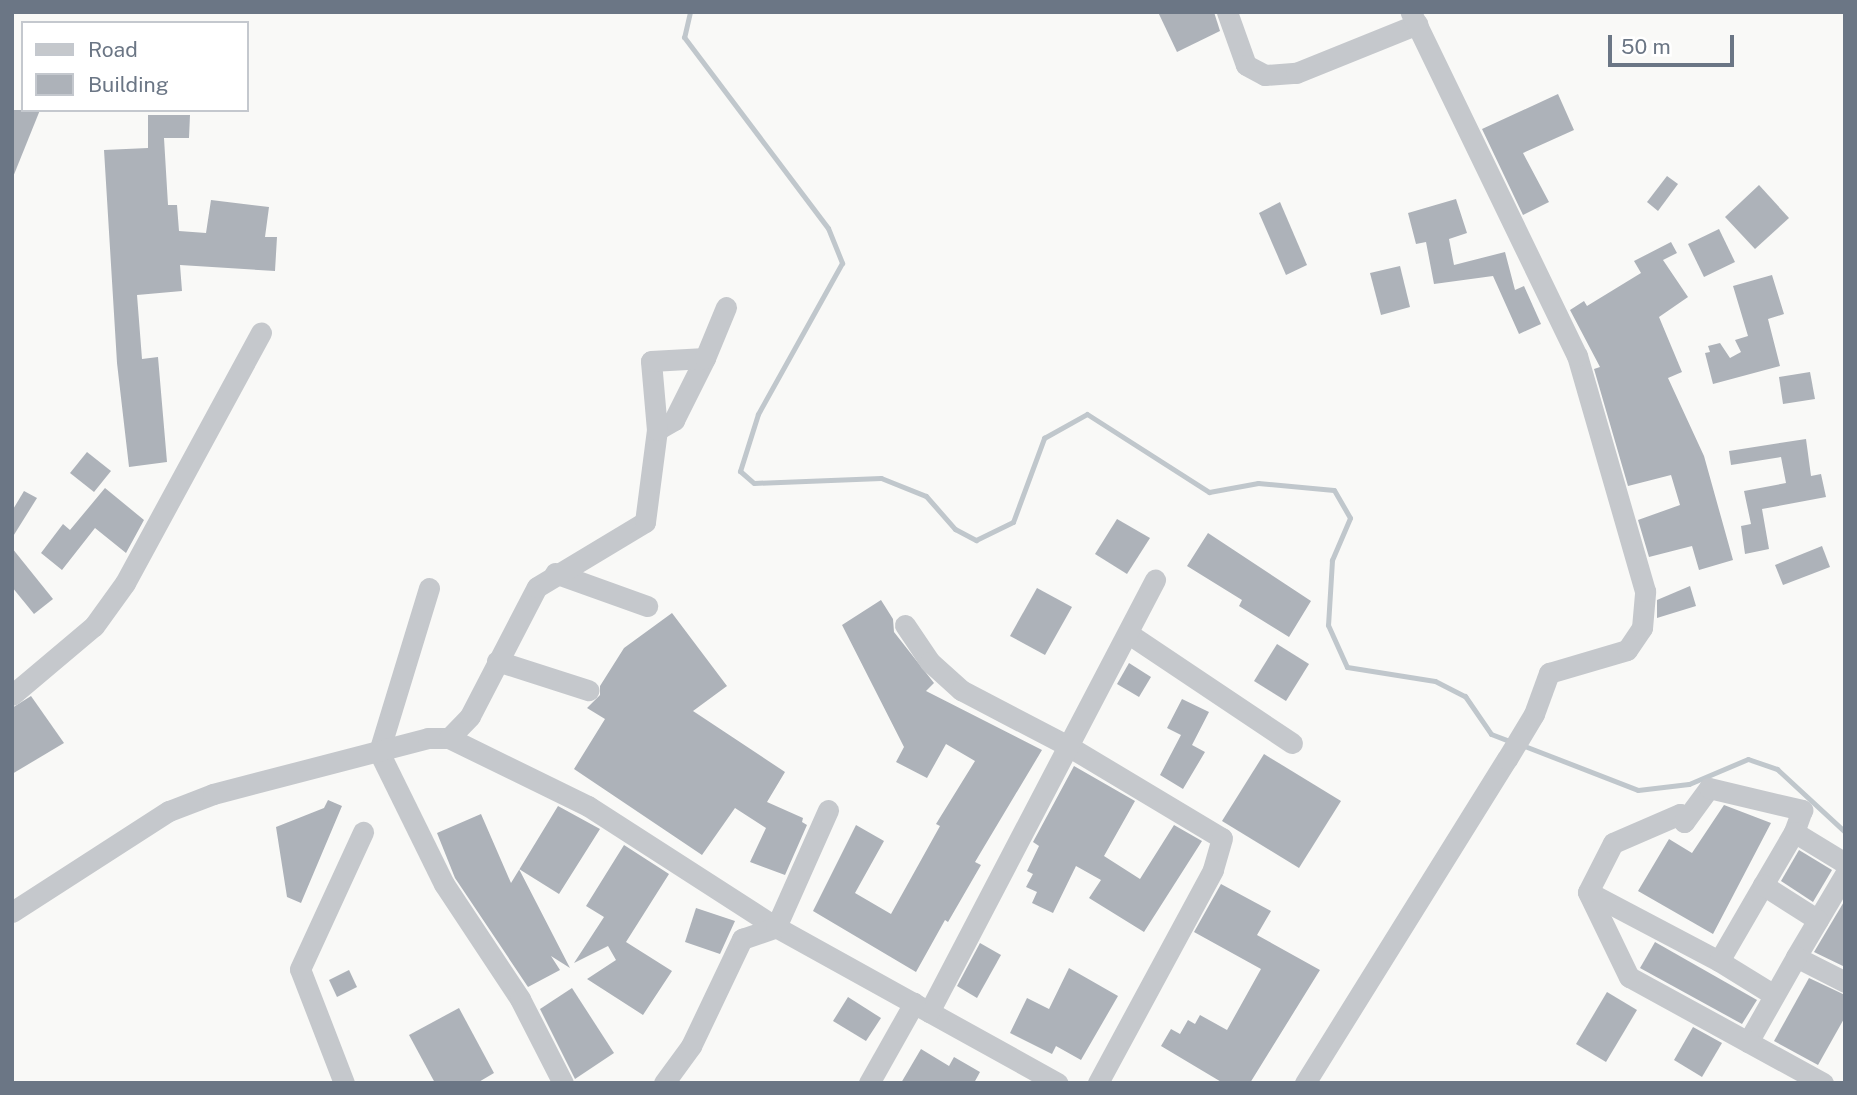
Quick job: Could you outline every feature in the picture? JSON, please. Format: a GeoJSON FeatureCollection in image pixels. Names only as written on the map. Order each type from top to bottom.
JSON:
{"type":"FeatureCollection","features":[{"type":"Feature","properties":{"kind":"street"},"geometry":{"type":"LineString","coordinates":[[1227,12],[1246,65],[1265,75],[1296,73],[1414,18],[1577,356],[1646,591],[1642,628],[1627,650],[1549,673],[1534,714],[1305,1083]]}},
{"type":"Feature","properties":{"kind":"street"},"geometry":{"type":"LineString","coordinates":[[657,430],[674,420],[705,358],[726,307]]}},
{"type":"Feature","properties":{"kind":"street"},"geometry":{"type":"LineString","coordinates":[[12,695],[94,626],[125,583],[261,332]]}},
{"type":"Feature","properties":{"kind":"street"},"geometry":{"type":"LineString","coordinates":[[449,738],[470,716],[523,609],[555,573],[645,523],[657,430],[650,361],[705,358]]}},
{"type":"Feature","properties":{"kind":"street"},"geometry":{"type":"LineString","coordinates":[[555,573],[647,606]]}},
{"type":"Feature","properties":{"kind":"street"},"geometry":{"type":"LineString","coordinates":[[869,1083],[921,1007],[1068,746],[1129,634],[1155,579]]}},
{"type":"Feature","properties":{"kind":"street"},"geometry":{"type":"LineString","coordinates":[[429,587],[379,752],[444,884],[520,999],[563,1083]]}},
{"type":"Feature","properties":{"kind":"street"},"geometry":{"type":"LineString","coordinates":[[905,625],[930,662],[961,690],[1068,746],[1222,838],[1213,870],[1098,1083]]}},
{"type":"Feature","properties":{"kind":"street"},"geometry":{"type":"LineString","coordinates":[[1129,634],[1292,743]]}},
{"type":"Feature","properties":{"kind":"street"},"geometry":{"type":"LineString","coordinates":[[498,661],[587,690]]}},
{"type":"Feature","properties":{"kind":"street"},"geometry":{"type":"LineString","coordinates":[[12,912],[169,811],[213,794],[428,738],[449,738],[588,806],[776,927],[1058,1083]]}},
{"type":"Feature","properties":{"kind":"street"},"geometry":{"type":"LineString","coordinates":[[1588,892],[1613,843],[1680,814],[1684,822],[1709,788],[1802,810],[1794,832],[1719,961]]}},
{"type":"Feature","properties":{"kind":"street"},"geometry":{"type":"LineString","coordinates":[[664,1083],[691,1046],[742,939],[776,927],[828,810]]}},
{"type":"Feature","properties":{"kind":"street"},"geometry":{"type":"LineString","coordinates":[[344,1083],[300,969],[363,832]]}},
{"type":"Feature","properties":{"kind":"street"},"geometry":{"type":"LineString","coordinates":[[1794,832],[1845,863]]}},
{"type":"Feature","properties":{"kind":"street"},"geometry":{"type":"LineString","coordinates":[[1748,1042],[1845,874]]}},
{"type":"Feature","properties":{"kind":"street"},"geometry":{"type":"LineString","coordinates":[[1763,885],[1818,920]]}},
{"type":"Feature","properties":{"kind":"street"},"geometry":{"type":"LineString","coordinates":[[1588,892],[1719,961],[1774,995]]}},
{"type":"Feature","properties":{"kind":"street"},"geometry":{"type":"LineString","coordinates":[[1588,892],[1629,977],[1823,1083]]}},
{"type":"Feature","properties":{"kind":"street"},"geometry":{"type":"LineString","coordinates":[[1796,957],[1845,982]]}},
{"type":"Feature","properties":{"kind":"building"},"geometry":{"type":"Polygon","coordinates":[[[1158,12],[1214,12],[1220,31],[1177,52],[1158,12]]]}},
{"type":"Feature","properties":{"kind":"building"},"geometry":{"type":"Polygon","coordinates":[[[1558,94],[1574,130],[1523,153],[1549,202],[1523,215],[1482,129],[1558,94]]]}},
{"type":"Feature","properties":{"kind":"building"},"geometry":{"type":"Polygon","coordinates":[[[12,110],[39,112],[13,177],[12,110]]]}},
{"type":"Feature","properties":{"kind":"building"},"geometry":{"type":"Polygon","coordinates":[[[148,115],[190,115],[189,138],[164,138],[168,205],[177,205],[179,231],[206,233],[211,200],[269,207],[265,237],[277,237],[275,271],[180,265],[182,291],[137,295],[142,359],[158,357],[167,462],[129,467],[117,363],[104,150],[148,148],[148,115]]]}},
{"type":"Feature","properties":{"kind":"building"},"geometry":{"type":"Polygon","coordinates":[[[1667,176],[1678,184],[1658,211],[1647,202],[1667,176]]]}},
{"type":"Feature","properties":{"kind":"building"},"geometry":{"type":"Polygon","coordinates":[[[1759,185],[1789,218],[1755,249],[1725,217],[1759,185]]]}},
{"type":"Feature","properties":{"kind":"building"},"geometry":{"type":"Polygon","coordinates":[[[1456,199],[1467,233],[1449,239],[1454,265],[1505,252],[1515,290],[1524,286],[1541,324],[1519,334],[1493,276],[1434,284],[1426,242],[1416,244],[1408,213],[1456,199]]]}},
{"type":"Feature","properties":{"kind":"building"},"geometry":{"type":"Polygon","coordinates":[[[1280,202],[1307,265],[1286,275],[1259,213],[1280,202]]]}},
{"type":"Feature","properties":{"kind":"building"},"geometry":{"type":"Polygon","coordinates":[[[1719,229],[1735,262],[1704,277],[1688,244],[1719,229]]]}},
{"type":"Feature","properties":{"kind":"building"},"geometry":{"type":"Polygon","coordinates":[[[1671,242],[1677,253],[1663,260],[1688,297],[1659,317],[1682,372],[1668,378],[1704,456],[1733,560],[1699,570],[1692,546],[1649,557],[1638,520],[1680,505],[1671,475],[1628,486],[1594,369],[1600,367],[1570,310],[1584,301],[1587,306],[1641,273],[1634,261],[1671,242]]]}},
{"type":"Feature","properties":{"kind":"building"},"geometry":{"type":"Polygon","coordinates":[[[1400,266],[1410,307],[1381,315],[1370,273],[1400,266]]]}},
{"type":"Feature","properties":{"kind":"building"},"geometry":{"type":"Polygon","coordinates":[[[1772,275],[1784,314],[1768,319],[1780,366],[1713,384],[1705,353],[1710,352],[1708,346],[1720,343],[1730,358],[1741,352],[1735,340],[1748,336],[1733,286],[1772,275]]]}},
{"type":"Feature","properties":{"kind":"building"},"geometry":{"type":"Polygon","coordinates":[[[1810,372],[1815,399],[1783,404],[1779,377],[1810,372]]]}},
{"type":"Feature","properties":{"kind":"building"},"geometry":{"type":"Polygon","coordinates":[[[1806,439],[1811,476],[1821,474],[1826,497],[1762,509],[1769,549],[1745,554],[1741,526],[1751,524],[1744,491],[1786,483],[1781,457],[1731,465],[1729,451],[1806,439]]]}},
{"type":"Feature","properties":{"kind":"building"},"geometry":{"type":"Polygon","coordinates":[[[87,452],[111,471],[94,492],[70,473],[87,452]]]}},
{"type":"Feature","properties":{"kind":"building"},"geometry":{"type":"Polygon","coordinates":[[[105,488],[144,520],[126,553],[95,528],[62,570],[41,553],[63,524],[70,530],[105,488]]]}},
{"type":"Feature","properties":{"kind":"building"},"geometry":{"type":"Polygon","coordinates":[[[24,491],[37,498],[12,538],[12,511],[24,491]]]}},
{"type":"Feature","properties":{"kind":"building"},"geometry":{"type":"Polygon","coordinates":[[[1117,519],[1150,538],[1127,574],[1095,554],[1117,519]]]}},
{"type":"Feature","properties":{"kind":"building"},"geometry":{"type":"Polygon","coordinates":[[[1208,533],[1311,601],[1289,637],[1239,606],[1242,600],[1187,566],[1208,533]]]}},
{"type":"Feature","properties":{"kind":"building"},"geometry":{"type":"Polygon","coordinates":[[[1822,546],[1830,567],[1783,585],[1775,565],[1822,546]]]}},
{"type":"Feature","properties":{"kind":"building"},"geometry":{"type":"Polygon","coordinates":[[[12,548],[53,599],[34,614],[12,587],[12,548]]]}},
{"type":"Feature","properties":{"kind":"building"},"geometry":{"type":"Polygon","coordinates":[[[1690,586],[1696,606],[1657,618],[1657,600],[1690,586]]]}},
{"type":"Feature","properties":{"kind":"building"},"geometry":{"type":"Polygon","coordinates":[[[1037,588],[1072,607],[1045,655],[1010,636],[1037,588]]]}},
{"type":"Feature","properties":{"kind":"building"},"geometry":{"type":"Polygon","coordinates":[[[881,600],[893,619],[894,632],[934,683],[926,691],[1042,750],[975,862],[981,865],[948,922],[945,920],[916,972],[813,911],[856,825],[884,841],[855,893],[891,914],[940,826],[936,824],[975,761],[946,744],[927,778],[896,762],[904,747],[842,625],[881,600]]]}},
{"type":"Feature","properties":{"kind":"building"},"geometry":{"type":"Polygon","coordinates":[[[672,613],[727,686],[693,711],[785,772],[767,802],[803,818],[802,822],[807,825],[785,875],[750,862],[766,828],[735,808],[702,855],[574,769],[605,719],[587,708],[600,695],[600,686],[624,648],[672,613]]]}},
{"type":"Feature","properties":{"kind":"building"},"geometry":{"type":"Polygon","coordinates":[[[1277,644],[1309,664],[1286,701],[1254,681],[1277,644]]]}},
{"type":"Feature","properties":{"kind":"building"},"geometry":{"type":"Polygon","coordinates":[[[1129,663],[1151,677],[1139,697],[1117,684],[1129,663]]]}},
{"type":"Feature","properties":{"kind":"building"},"geometry":{"type":"Polygon","coordinates":[[[31,696],[64,743],[12,774],[12,708],[31,696]]]}},
{"type":"Feature","properties":{"kind":"building"},"geometry":{"type":"Polygon","coordinates":[[[1182,699],[1209,712],[1192,745],[1205,752],[1183,789],[1160,775],[1181,735],[1167,728],[1182,699]]]}},
{"type":"Feature","properties":{"kind":"building"},"geometry":{"type":"Polygon","coordinates":[[[1264,754],[1341,801],[1299,868],[1222,821],[1264,754]]]}},
{"type":"Feature","properties":{"kind":"building"},"geometry":{"type":"Polygon","coordinates":[[[1074,766],[1135,801],[1104,856],[1140,879],[1174,825],[1202,841],[1144,932],[1089,898],[1101,880],[1076,866],[1053,913],[1032,903],[1037,892],[1026,887],[1033,874],[1027,871],[1039,846],[1033,842],[1074,766]]]}},
{"type":"Feature","properties":{"kind":"building"},"geometry":{"type":"Polygon","coordinates":[[[328,800],[342,806],[301,903],[287,897],[276,827],[324,808],[328,800]]]}},
{"type":"Feature","properties":{"kind":"building"},"geometry":{"type":"Polygon","coordinates":[[[1724,805],[1771,823],[1713,934],[1638,891],[1669,839],[1692,853],[1724,805]]]}},
{"type":"Feature","properties":{"kind":"building"},"geometry":{"type":"Polygon","coordinates":[[[558,806],[600,829],[559,894],[519,869],[558,806]]]}},
{"type":"Feature","properties":{"kind":"building"},"geometry":{"type":"Polygon","coordinates":[[[481,814],[511,883],[519,869],[570,968],[551,956],[560,970],[528,987],[455,878],[437,833],[481,814]]]}},
{"type":"Feature","properties":{"kind":"building"},"geometry":{"type":"Polygon","coordinates":[[[624,845],[669,874],[626,942],[672,971],[643,1015],[587,979],[616,960],[608,946],[574,963],[604,917],[586,906],[624,845]]]}},
{"type":"Feature","properties":{"kind":"building"},"geometry":{"type":"Polygon","coordinates":[[[1799,850],[1832,870],[1813,902],[1781,881],[1799,850]]]}},
{"type":"Feature","properties":{"kind":"building"},"geometry":{"type":"Polygon","coordinates":[[[1221,884],[1271,911],[1257,935],[1320,970],[1250,1083],[1223,1083],[1161,1046],[1171,1029],[1180,1034],[1188,1020],[1195,1024],[1200,1015],[1227,1030],[1261,969],[1194,932],[1221,884]]]}},
{"type":"Feature","properties":{"kind":"building"},"geometry":{"type":"Polygon","coordinates":[[[1845,900],[1845,967],[1814,952],[1845,900]]]}},
{"type":"Feature","properties":{"kind":"building"},"geometry":{"type":"Polygon","coordinates":[[[696,908],[735,921],[720,954],[685,942],[696,908]]]}},
{"type":"Feature","properties":{"kind":"building"},"geometry":{"type":"Polygon","coordinates":[[[1655,942],[1757,1000],[1742,1024],[1640,968],[1655,942]]]}},
{"type":"Feature","properties":{"kind":"building"},"geometry":{"type":"Polygon","coordinates":[[[980,943],[1001,955],[977,998],[957,986],[980,943]]]}},
{"type":"Feature","properties":{"kind":"building"},"geometry":{"type":"Polygon","coordinates":[[[1069,968],[1118,996],[1081,1060],[1056,1046],[1052,1054],[1010,1033],[1027,998],[1049,1009],[1069,968]]]}},
{"type":"Feature","properties":{"kind":"building"},"geometry":{"type":"Polygon","coordinates":[[[349,970],[357,987],[337,997],[329,980],[349,970]]]}},
{"type":"Feature","properties":{"kind":"building"},"geometry":{"type":"Polygon","coordinates":[[[1809,978],[1845,995],[1845,1017],[1818,1065],[1774,1041],[1809,978]]]}},
{"type":"Feature","properties":{"kind":"building"},"geometry":{"type":"Polygon","coordinates":[[[572,988],[614,1053],[575,1079],[540,1009],[572,988]]]}},
{"type":"Feature","properties":{"kind":"building"},"geometry":{"type":"Polygon","coordinates":[[[1607,992],[1637,1010],[1606,1062],[1576,1044],[1607,992]]]}},
{"type":"Feature","properties":{"kind":"building"},"geometry":{"type":"Polygon","coordinates":[[[848,997],[881,1018],[866,1041],[833,1021],[848,997]]]}},
{"type":"Feature","properties":{"kind":"building"},"geometry":{"type":"Polygon","coordinates":[[[459,1008],[494,1073],[477,1083],[435,1083],[409,1035],[459,1008]]]}},
{"type":"Feature","properties":{"kind":"building"},"geometry":{"type":"Polygon","coordinates":[[[1693,1027],[1722,1043],[1702,1077],[1674,1060],[1693,1027]]]}},
{"type":"Feature","properties":{"kind":"building"},"geometry":{"type":"Polygon","coordinates":[[[921,1049],[949,1066],[954,1057],[980,1072],[974,1083],[901,1083],[921,1049]]]}},
{"type":"Feature","properties":{"kind":"waterway"},"geometry":{"type":"LineString","coordinates":[[690,12],[684,37],[828,228],[842,263],[758,414],[740,471],[754,483],[881,478],[926,496],[955,529],[976,540],[1013,522],[1044,438],[1087,414],[1209,492],[1258,483],[1334,490],[1350,518],[1332,560],[1328,625],[1347,667],[1435,681],[1465,696],[1491,734],[1512,742]]}},
{"type":"Feature","properties":{"kind":"waterway"},"geometry":{"type":"LineString","coordinates":[[1522,745],[1638,790],[1689,784],[1748,759],[1777,769],[1845,832]]}}]}
